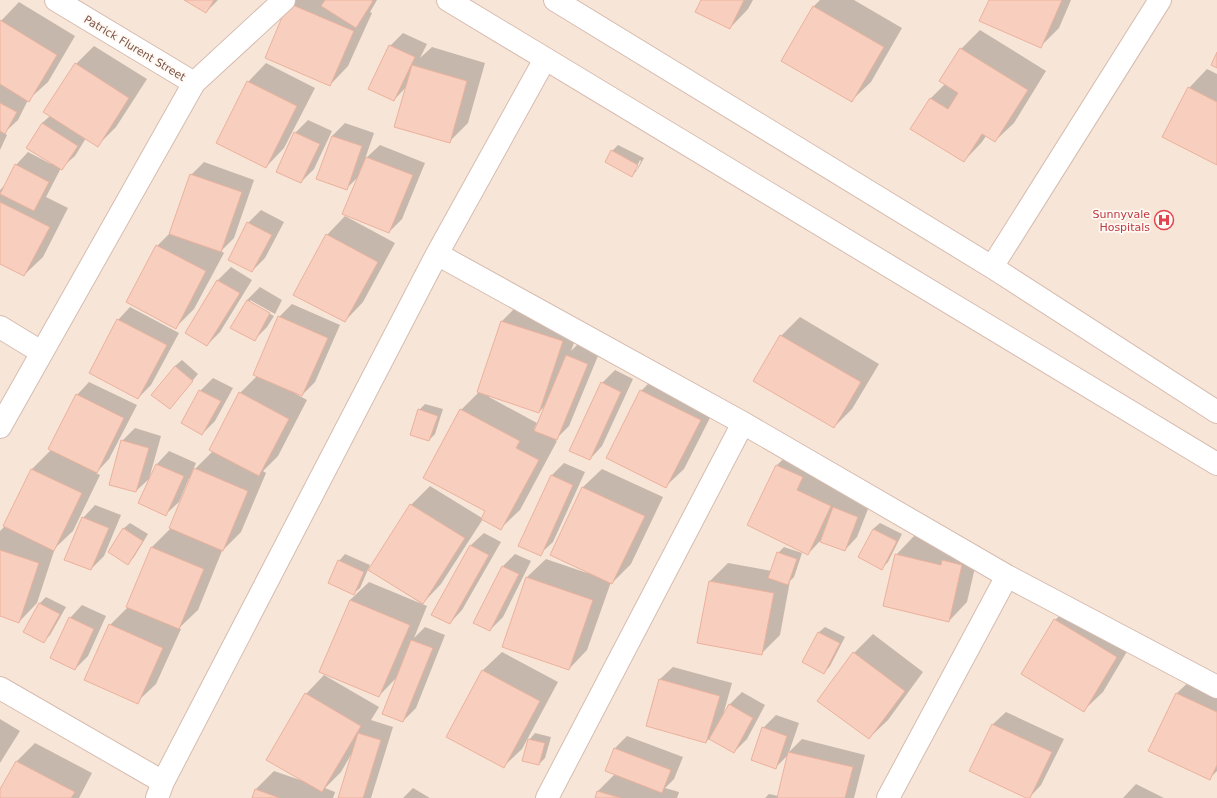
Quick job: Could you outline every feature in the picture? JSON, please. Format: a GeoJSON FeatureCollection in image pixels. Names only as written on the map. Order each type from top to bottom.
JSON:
{"type":"FeatureCollection","features":[{"type":"Feature","properties":{"kind":"street","name":"Patrick Flurent Street"},"geometry":{"type":"LineString","coordinates":[[56,0],[194,83]]}},
{"type":"Feature","properties":{"kind":"street"},"geometry":{"type":"LineString","coordinates":[[0,427],[194,83],[284,0]]}},
{"type":"Feature","properties":{"kind":"street"},"geometry":{"type":"LineString","coordinates":[[448,0],[1217,464]]}},
{"type":"Feature","properties":{"kind":"street"},"geometry":{"type":"LineString","coordinates":[[555,0],[992,267],[1217,412]]}},
{"type":"Feature","properties":{"kind":"street"},"geometry":{"type":"LineString","coordinates":[[992,267],[1160,0]]}},
{"type":"Feature","properties":{"kind":"street"},"geometry":{"type":"LineString","coordinates":[[0,688],[160,790],[437,254],[545,59]]}},
{"type":"Feature","properties":{"kind":"street"},"geometry":{"type":"LineString","coordinates":[[437,254],[743,423],[1007,576],[1217,687]]}},
{"type":"Feature","properties":{"kind":"street"},"geometry":{"type":"LineString","coordinates":[[0,327],[42,352]]}},
{"type":"Feature","properties":{"kind":"street"},"geometry":{"type":"LineString","coordinates":[[547,798],[743,423]]}},
{"type":"Feature","properties":{"kind":"street"},"geometry":{"type":"LineString","coordinates":[[888,798],[1007,576]]}},
{"type":"Feature","properties":{"kind":"shaded area"},"geometry":{"type":"Polygon","coordinates":[[[0,0],[1217,0],[1217,798],[0,798],[0,0]]]}},
{"type":"Feature","properties":{"kind":"building"},"geometry":{"type":"Polygon","coordinates":[[[184,0],[214,0],[206,13],[184,0]]]}},
{"type":"Feature","properties":{"kind":"building"},"geometry":{"type":"Polygon","coordinates":[[[325,0],[373,1],[356,28],[321,6],[325,0]]]}},
{"type":"Feature","properties":{"kind":"building"},"geometry":{"type":"Polygon","coordinates":[[[701,0],[744,0],[730,29],[695,12],[701,0]]]}},
{"type":"Feature","properties":{"kind":"building"},"geometry":{"type":"Polygon","coordinates":[[[989,0],[1062,0],[1041,48],[979,21],[989,0]]]}},
{"type":"Feature","properties":{"kind":"building"},"geometry":{"type":"Polygon","coordinates":[[[288,3],[354,31],[330,86],[265,58],[288,3]]]}},
{"type":"Feature","properties":{"kind":"building"},"geometry":{"type":"Polygon","coordinates":[[[813,6],[884,47],[852,102],[781,61],[813,6]]]}},
{"type":"Feature","properties":{"kind":"building"},"geometry":{"type":"Polygon","coordinates":[[[0,20],[57,55],[29,102],[0,84],[0,20]]]}},
{"type":"Feature","properties":{"kind":"building"},"geometry":{"type":"Polygon","coordinates":[[[389,45],[415,57],[394,101],[368,89],[389,45]]]}},
{"type":"Feature","properties":{"kind":"building"},"geometry":{"type":"Polygon","coordinates":[[[960,48],[1028,90],[995,142],[982,134],[964,162],[910,129],[930,98],[948,109],[958,93],[939,81],[960,48]]]}},
{"type":"Feature","properties":{"kind":"building"},"geometry":{"type":"Polygon","coordinates":[[[1217,52],[1217,68],[1211,65],[1217,52]]]}},
{"type":"Feature","properties":{"kind":"building"},"geometry":{"type":"Polygon","coordinates":[[[75,63],[129,98],[98,147],[43,112],[75,63]]]}},
{"type":"Feature","properties":{"kind":"building"},"geometry":{"type":"Polygon","coordinates":[[[412,65],[467,81],[450,143],[394,127],[412,65]]]}},
{"type":"Feature","properties":{"kind":"building"},"geometry":{"type":"Polygon","coordinates":[[[247,81],[297,106],[266,168],[216,143],[247,81]]]}},
{"type":"Feature","properties":{"kind":"building"},"geometry":{"type":"Polygon","coordinates":[[[1188,87],[1217,102],[1217,165],[1162,137],[1188,87]]]}},
{"type":"Feature","properties":{"kind":"building"},"geometry":{"type":"Polygon","coordinates":[[[0,103],[17,112],[5,134],[0,131],[0,103]]]}},
{"type":"Feature","properties":{"kind":"building"},"geometry":{"type":"Polygon","coordinates":[[[42,123],[78,146],[62,170],[26,148],[42,123]]]}},
{"type":"Feature","properties":{"kind":"building"},"geometry":{"type":"Polygon","coordinates":[[[294,132],[320,144],[301,183],[276,172],[294,132]]]}},
{"type":"Feature","properties":{"kind":"building"},"geometry":{"type":"Polygon","coordinates":[[[332,136],[362,146],[347,190],[316,179],[332,136]]]}},
{"type":"Feature","properties":{"kind":"building"},"geometry":{"type":"Polygon","coordinates":[[[611,150],[638,165],[632,177],[605,162],[611,150]]]}},
{"type":"Feature","properties":{"kind":"building"},"geometry":{"type":"Polygon","coordinates":[[[366,157],[413,175],[389,233],[342,214],[366,157]]]}},
{"type":"Feature","properties":{"kind":"building"},"geometry":{"type":"Polygon","coordinates":[[[15,164],[49,182],[34,211],[0,194],[15,164]]]}},
{"type":"Feature","properties":{"kind":"building"},"geometry":{"type":"Polygon","coordinates":[[[190,174],[242,192],[221,252],[169,234],[190,174]]]}},
{"type":"Feature","properties":{"kind":"building"},"geometry":{"type":"Polygon","coordinates":[[[0,202],[50,227],[24,276],[0,264],[0,202]]]}},
{"type":"Feature","properties":{"kind":"building"},"geometry":{"type":"Polygon","coordinates":[[[247,222],[272,235],[252,272],[228,260],[247,222]]]}},
{"type":"Feature","properties":{"kind":"building"},"geometry":{"type":"Polygon","coordinates":[[[326,234],[378,262],[345,322],[293,295],[326,234]]]}},
{"type":"Feature","properties":{"kind":"building"},"geometry":{"type":"Polygon","coordinates":[[[156,245],[206,271],[176,329],[126,302],[156,245]]]}},
{"type":"Feature","properties":{"kind":"building"},"geometry":{"type":"Polygon","coordinates":[[[217,280],[240,293],[207,346],[185,333],[217,280]]]}},
{"type":"Feature","properties":{"kind":"building"},"geometry":{"type":"Polygon","coordinates":[[[247,300],[270,313],[255,341],[230,328],[247,300]]]}},
{"type":"Feature","properties":{"kind":"building"},"geometry":{"type":"Polygon","coordinates":[[[278,316],[328,338],[302,396],[253,375],[278,316]]]}},
{"type":"Feature","properties":{"kind":"building"},"geometry":{"type":"Polygon","coordinates":[[[117,319],[167,345],[138,399],[89,373],[117,319]]]}},
{"type":"Feature","properties":{"kind":"building"},"geometry":{"type":"Polygon","coordinates":[[[501,321],[563,341],[539,413],[477,392],[501,321]]]}},
{"type":"Feature","properties":{"kind":"building"},"geometry":{"type":"Polygon","coordinates":[[[780,335],[861,382],[834,428],[753,381],[780,335]]]}},
{"type":"Feature","properties":{"kind":"building"},"geometry":{"type":"Polygon","coordinates":[[[566,355],[588,364],[557,440],[534,431],[566,355]]]}},
{"type":"Feature","properties":{"kind":"building"},"geometry":{"type":"Polygon","coordinates":[[[175,366],[193,381],[170,409],[151,395],[175,366]]]}},
{"type":"Feature","properties":{"kind":"building"},"geometry":{"type":"Polygon","coordinates":[[[601,382],[621,392],[590,460],[569,451],[601,382]]]}},
{"type":"Feature","properties":{"kind":"building"},"geometry":{"type":"Polygon","coordinates":[[[199,390],[221,401],[202,435],[181,423],[199,390]]]}},
{"type":"Feature","properties":{"kind":"building"},"geometry":{"type":"Polygon","coordinates":[[[640,390],[701,420],[666,488],[606,458],[640,390]]]}},
{"type":"Feature","properties":{"kind":"building"},"geometry":{"type":"Polygon","coordinates":[[[239,392],[289,419],[259,476],[209,450],[239,392]]]}},
{"type":"Feature","properties":{"kind":"building"},"geometry":{"type":"Polygon","coordinates":[[[76,394],[124,418],[97,473],[48,449],[76,394]]]}},
{"type":"Feature","properties":{"kind":"building"},"geometry":{"type":"Polygon","coordinates":[[[418,409],[438,416],[429,441],[410,435],[418,409]]]}},
{"type":"Feature","properties":{"kind":"building"},"geometry":{"type":"Polygon","coordinates":[[[460,409],[520,441],[516,448],[539,460],[501,530],[481,519],[485,511],[423,478],[460,409]]]}},
{"type":"Feature","properties":{"kind":"building"},"geometry":{"type":"Polygon","coordinates":[[[121,440],[149,448],[136,492],[109,485],[121,440]]]}},
{"type":"Feature","properties":{"kind":"building"},"geometry":{"type":"Polygon","coordinates":[[[156,464],[184,476],[166,516],[138,503],[156,464]]]}},
{"type":"Feature","properties":{"kind":"building"},"geometry":{"type":"Polygon","coordinates":[[[776,465],[803,477],[797,490],[831,506],[808,555],[747,525],[776,465]]]}},
{"type":"Feature","properties":{"kind":"building"},"geometry":{"type":"Polygon","coordinates":[[[194,468],[248,491],[223,551],[169,528],[194,468]]]}},
{"type":"Feature","properties":{"kind":"building"},"geometry":{"type":"Polygon","coordinates":[[[31,469],[82,493],[54,551],[3,526],[31,469]]]}},
{"type":"Feature","properties":{"kind":"building"},"geometry":{"type":"Polygon","coordinates":[[[551,475],[573,485],[541,556],[518,546],[551,475]]]}},
{"type":"Feature","properties":{"kind":"building"},"geometry":{"type":"Polygon","coordinates":[[[582,487],[645,516],[612,584],[550,555],[582,487]]]}},
{"type":"Feature","properties":{"kind":"building"},"geometry":{"type":"Polygon","coordinates":[[[410,504],[465,538],[423,604],[368,570],[410,504]]]}},
{"type":"Feature","properties":{"kind":"building"},"geometry":{"type":"Polygon","coordinates":[[[833,507],[858,517],[845,551],[820,542],[833,507]]]}},
{"type":"Feature","properties":{"kind":"building"},"geometry":{"type":"Polygon","coordinates":[[[82,517],[109,528],[91,570],[64,560],[82,517]]]}},
{"type":"Feature","properties":{"kind":"building"},"geometry":{"type":"Polygon","coordinates":[[[123,528],[143,541],[128,565],[108,552],[123,528]]]}},
{"type":"Feature","properties":{"kind":"building"},"geometry":{"type":"Polygon","coordinates":[[[873,529],[897,541],[882,570],[858,557],[873,529]]]}},
{"type":"Feature","properties":{"kind":"building"},"geometry":{"type":"Polygon","coordinates":[[[470,545],[489,555],[450,624],[431,615],[470,545]]]}},
{"type":"Feature","properties":{"kind":"building"},"geometry":{"type":"Polygon","coordinates":[[[151,547],[204,569],[179,629],[126,607],[151,547]]]}},
{"type":"Feature","properties":{"kind":"building"},"geometry":{"type":"Polygon","coordinates":[[[0,550],[39,563],[19,623],[0,616],[0,550]]]}},
{"type":"Feature","properties":{"kind":"building"},"geometry":{"type":"Polygon","coordinates":[[[777,552],[797,559],[788,585],[768,578],[777,552]]]}},
{"type":"Feature","properties":{"kind":"building"},"geometry":{"type":"Polygon","coordinates":[[[895,554],[941,565],[942,560],[962,565],[949,622],[883,606],[895,554]]]}},
{"type":"Feature","properties":{"kind":"building"},"geometry":{"type":"Polygon","coordinates":[[[338,560],[364,572],[354,595],[328,583],[338,560]]]}},
{"type":"Feature","properties":{"kind":"building"},"geometry":{"type":"Polygon","coordinates":[[[502,566],[519,574],[490,631],[473,623],[502,566]]]}},
{"type":"Feature","properties":{"kind":"building"},"geometry":{"type":"Polygon","coordinates":[[[526,577],[593,600],[569,670],[502,647],[526,577]]]}},
{"type":"Feature","properties":{"kind":"building"},"geometry":{"type":"Polygon","coordinates":[[[709,581],[774,593],[762,655],[697,643],[709,581]]]}},
{"type":"Feature","properties":{"kind":"building"},"geometry":{"type":"Polygon","coordinates":[[[350,600],[410,625],[379,697],[319,672],[350,600]]]}},
{"type":"Feature","properties":{"kind":"building"},"geometry":{"type":"Polygon","coordinates":[[[39,603],[60,614],[44,643],[23,632],[39,603]]]}},
{"type":"Feature","properties":{"kind":"building"},"geometry":{"type":"Polygon","coordinates":[[[69,617],[94,629],[75,670],[50,658],[69,617]]]}},
{"type":"Feature","properties":{"kind":"building"},"geometry":{"type":"Polygon","coordinates":[[[1054,619],[1117,657],[1084,712],[1021,674],[1054,619]]]}},
{"type":"Feature","properties":{"kind":"building"},"geometry":{"type":"Polygon","coordinates":[[[109,624],[163,648],[138,704],[84,680],[109,624]]]}},
{"type":"Feature","properties":{"kind":"building"},"geometry":{"type":"Polygon","coordinates":[[[818,632],[840,643],[824,674],[802,662],[818,632]]]}},
{"type":"Feature","properties":{"kind":"building"},"geometry":{"type":"Polygon","coordinates":[[[411,640],[433,648],[403,722],[382,714],[411,640]]]}},
{"type":"Feature","properties":{"kind":"building"},"geometry":{"type":"Polygon","coordinates":[[[853,652],[905,691],[869,739],[817,701],[853,652]]]}},
{"type":"Feature","properties":{"kind":"building"},"geometry":{"type":"Polygon","coordinates":[[[482,670],[540,701],[504,768],[446,737],[482,670]]]}},
{"type":"Feature","properties":{"kind":"building"},"geometry":{"type":"Polygon","coordinates":[[[659,679],[720,696],[706,743],[646,726],[659,679]]]}},
{"type":"Feature","properties":{"kind":"building"},"geometry":{"type":"Polygon","coordinates":[[[305,693],[361,726],[322,792],[266,760],[305,693]]]}},
{"type":"Feature","properties":{"kind":"building"},"geometry":{"type":"Polygon","coordinates":[[[1176,693],[1217,712],[1217,765],[1210,780],[1148,751],[1176,693]]]}},
{"type":"Feature","properties":{"kind":"building"},"geometry":{"type":"Polygon","coordinates":[[[729,704],[753,718],[734,753],[709,739],[729,704]]]}},
{"type":"Feature","properties":{"kind":"building"},"geometry":{"type":"Polygon","coordinates":[[[992,724],[1052,752],[1030,798],[1026,798],[969,771],[992,724]]]}},
{"type":"Feature","properties":{"kind":"building"},"geometry":{"type":"Polygon","coordinates":[[[762,727],[787,736],[776,769],[751,760],[762,727]]]}},
{"type":"Feature","properties":{"kind":"building"},"geometry":{"type":"Polygon","coordinates":[[[358,733],[381,740],[363,798],[338,798],[358,733]]]}},
{"type":"Feature","properties":{"kind":"building"},"geometry":{"type":"Polygon","coordinates":[[[528,739],[545,743],[539,765],[522,761],[528,739]]]}},
{"type":"Feature","properties":{"kind":"building"},"geometry":{"type":"Polygon","coordinates":[[[614,748],[671,770],[662,793],[605,771],[614,748]]]}},
{"type":"Feature","properties":{"kind":"building"},"geometry":{"type":"Polygon","coordinates":[[[788,752],[853,767],[845,798],[777,798],[788,752]]]}},
{"type":"Feature","properties":{"kind":"building"},"geometry":{"type":"Polygon","coordinates":[[[16,761],[75,792],[71,798],[0,798],[0,789],[16,761]]]}},
{"type":"Feature","properties":{"kind":"building"},"geometry":{"type":"Polygon","coordinates":[[[255,789],[280,798],[252,798],[255,789]]]}},
{"type":"Feature","properties":{"kind":"building"},"geometry":{"type":"Polygon","coordinates":[[[597,791],[621,798],[595,798],[597,791]]]}},
{"type":"Feature","properties":{"kind":"place","name":"Sunnyvale Hospitals"},"geometry":{"type":"Point","coordinates":[1164,220]}}]}
